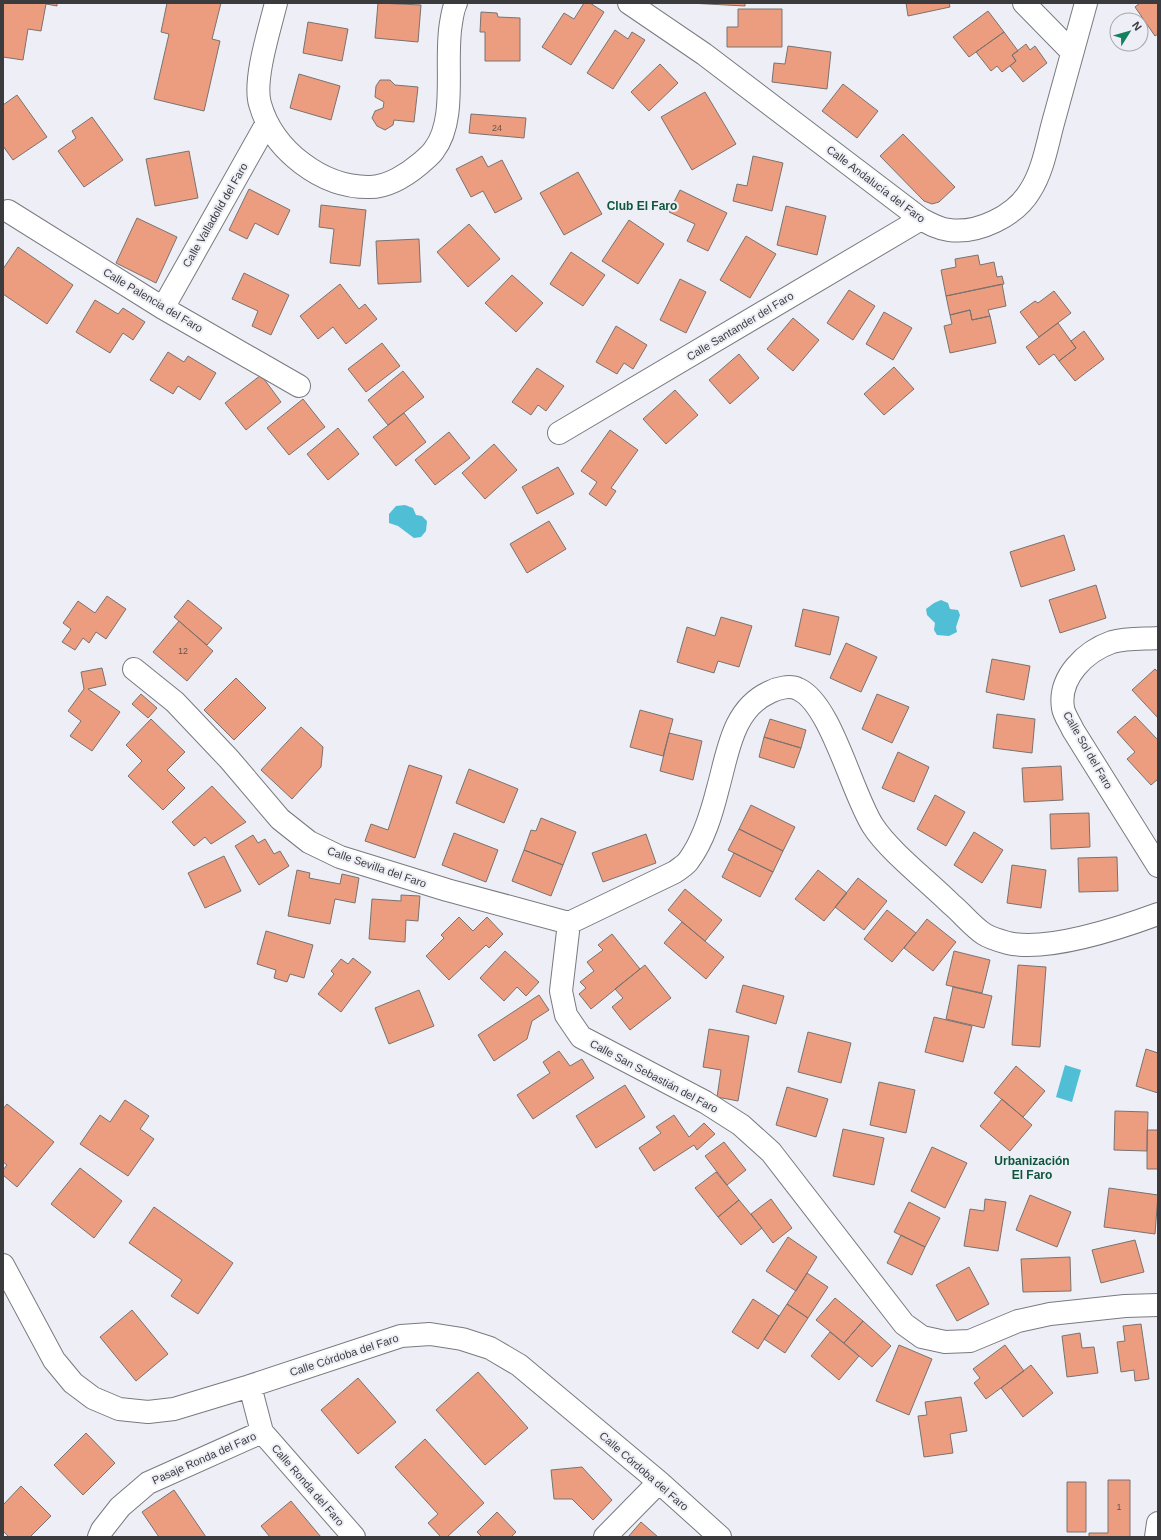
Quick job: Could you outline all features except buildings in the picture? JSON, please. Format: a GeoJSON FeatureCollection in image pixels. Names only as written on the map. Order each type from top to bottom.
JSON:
{"type":"FeatureCollection","features":[{"type":"Feature","properties":{"kind":"street"},"geometry":{"type":"LineString","coordinates":[[276,3],[259,79],[260,102],[267,123],[280,143],[299,160],[322,176],[349,186],[372,187],[390,182],[413,170],[434,150],[445,129],[449,37],[456,3]]}},
{"type":"Feature","properties":{"kind":"street","name":"Calle Andalucía del Faro"},"geometry":{"type":"LineString","coordinates":[[629,3],[704,54],[921,219],[933,226],[949,230],[969,230],[989,224],[1013,210],[1030,192],[1042,165],[1086,3]]}},
{"type":"Feature","properties":{"kind":"street"},"geometry":{"type":"LineString","coordinates":[[1024,3],[1072,52]]}},
{"type":"Feature","properties":{"kind":"street","name":"Calle Valladolid del Faro"},"geometry":{"type":"LineString","coordinates":[[163,308],[267,123]]}},
{"type":"Feature","properties":{"kind":"street","name":"Calle Palencia del Faro"},"geometry":{"type":"LineString","coordinates":[[8,212],[163,308],[299,386]]}},
{"type":"Feature","properties":{"kind":"street","name":"Calle Santander del Faro"},"geometry":{"type":"LineString","coordinates":[[559,433],[921,219]]}},
{"type":"Feature","properties":{"kind":"street","name":"Calle Sol del Faro"},"geometry":{"type":"LineString","coordinates":[[1158,638],[1114,641],[1093,650],[1077,665],[1065,684],[1063,708],[1073,730],[1158,866]]}},
{"type":"Feature","properties":{"kind":"street","name":"Calle Sevilla del Faro"},"geometry":{"type":"LineString","coordinates":[[134,669],[175,702],[229,760],[280,820],[309,842],[340,857],[424,883],[569,923]]}},
{"type":"Feature","properties":{"kind":"street"},"geometry":{"type":"LineString","coordinates":[[569,923],[675,872],[688,862],[699,844],[718,791],[732,733],[742,716],[756,701],[770,692],[785,687],[798,688],[811,698],[823,713],[862,807],[873,827],[890,846],[984,934],[1007,943],[1034,946],[1058,942],[1132,923],[1158,914]]}},
{"type":"Feature","properties":{"kind":"street","name":"Calle San Sebastián del Faro"},"geometry":{"type":"LineString","coordinates":[[569,923],[561,992],[566,1015],[581,1037],[705,1102],[741,1125],[766,1147],[900,1319],[922,1337],[945,1342],[970,1341],[1018,1321],[1050,1314],[1125,1306],[1158,1305]]}},
{"type":"Feature","properties":{"kind":"street","name":"Calle Córdoba del Faro"},"geometry":{"type":"LineString","coordinates":[[3,1265],[54,1360],[73,1383],[93,1398],[119,1409],[148,1412],[174,1409],[250,1386],[401,1336],[430,1334],[462,1339],[490,1348],[519,1365],[659,1482],[720,1537]]}},
{"type":"Feature","properties":{"kind":"street","name":"Calle Ronda del Faro"},"geometry":{"type":"LineString","coordinates":[[250,1386],[262,1432],[354,1537]]}},
{"type":"Feature","properties":{"kind":"street","name":"Pasaje Ronda del Faro"},"geometry":{"type":"LineString","coordinates":[[99,1537],[102,1530],[120,1507],[148,1483],[262,1432]]}},
{"type":"Feature","properties":{"kind":"street"},"geometry":{"type":"LineString","coordinates":[[605,1537],[659,1482]]}},
{"type":"Feature","properties":{"kind":"street"},"geometry":{"type":"LineString","coordinates":[[1156,1537],[1158,1523]]}},
{"type":"Feature","properties":{"kind":"water"},"geometry":{"type":"Polygon","coordinates":[[[405,505],[413,508],[416,515],[422,516],[427,521],[426,531],[421,537],[414,538],[398,526],[389,523],[389,514],[396,506],[405,505]]]}},
{"type":"Feature","properties":{"kind":"water"},"geometry":{"type":"Polygon","coordinates":[[[941,600],[948,603],[950,609],[958,610],[960,615],[956,627],[957,632],[949,636],[937,635],[934,630],[935,623],[927,615],[926,609],[941,600]]]}},
{"type":"Feature","properties":{"kind":"water"},"geometry":{"type":"Polygon","coordinates":[[[1065,1065],[1081,1070],[1072,1102],[1056,1097],[1065,1065]]]}},
{"type":"Feature","properties":{"kind":"district","name":"Club El Faro"},"geometry":{"type":"Point","coordinates":[642,206]}},
{"type":"Feature","properties":{"kind":"district","name":"Urbanización El Faro"},"geometry":{"type":"Point","coordinates":[1032,1168]}}]}
